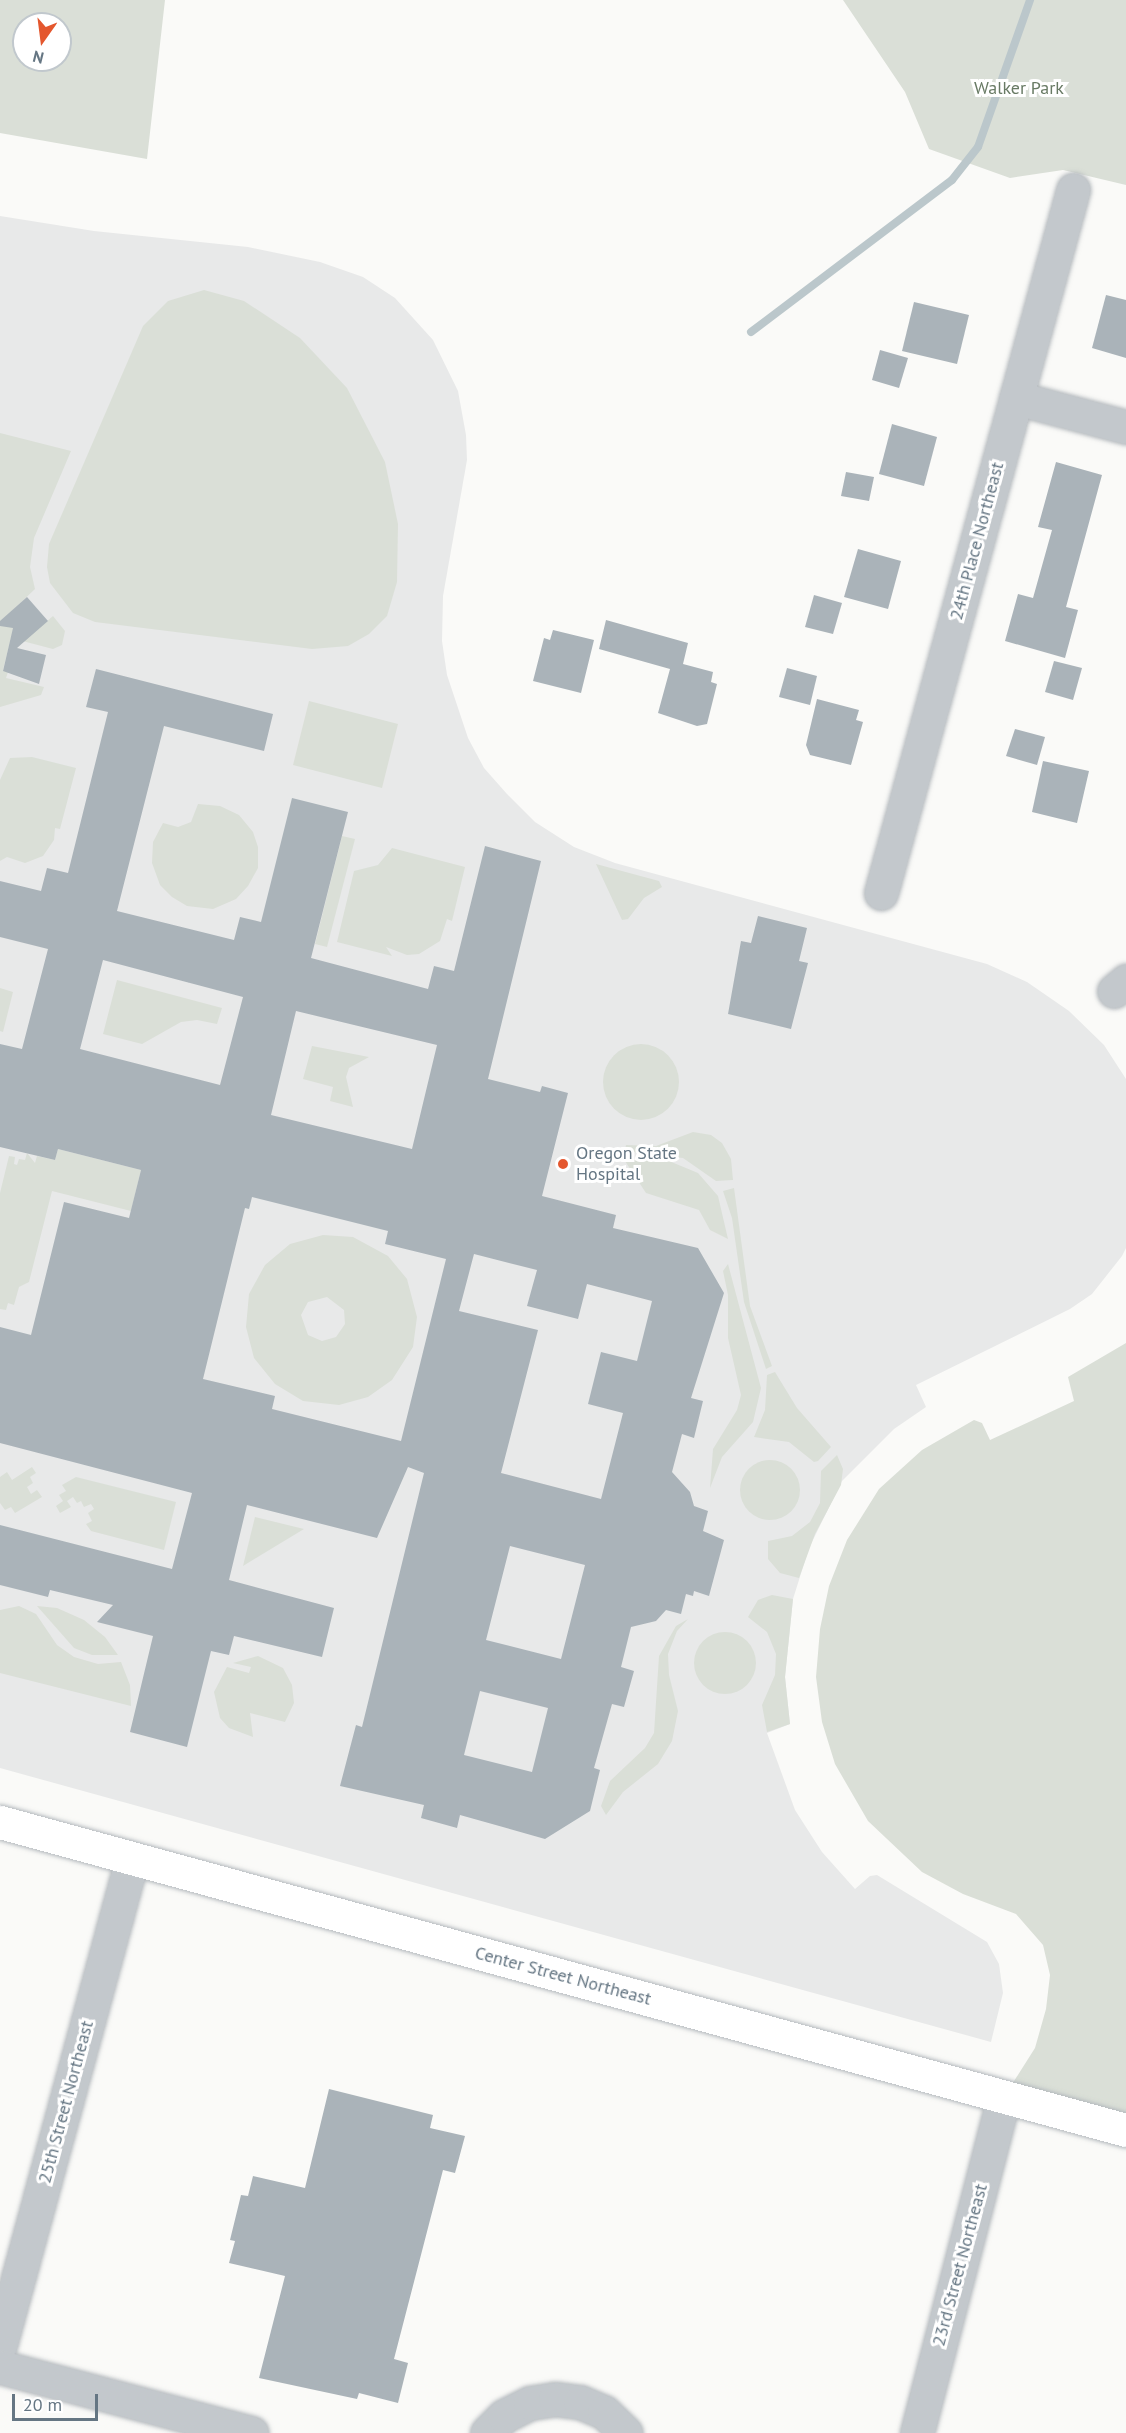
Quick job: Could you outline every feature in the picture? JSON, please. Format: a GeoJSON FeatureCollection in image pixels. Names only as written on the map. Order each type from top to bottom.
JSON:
{"type":"FeatureCollection","features":[{"type":"Feature","properties":{"kind":"main road","name":"Center Street Northeast"},"geometry":{"type":"LineString","coordinates":[[0,1822],[1126,2130]]}},
{"type":"Feature","properties":{"kind":"street","name":"24th Place Northeast"},"geometry":{"type":"LineString","coordinates":[[881,893],[1073,190]]}},
{"type":"Feature","properties":{"kind":"street"},"geometry":{"type":"LineString","coordinates":[[1016,398],[1126,427]]}},
{"type":"Feature","properties":{"kind":"street","name":"25th Street Northeast"},"geometry":{"type":"LineString","coordinates":[[0,2345],[132,1859]]}},
{"type":"Feature","properties":{"kind":"street","name":"23rd Street Northeast"},"geometry":{"type":"LineString","coordinates":[[917,2433],[1004,2097]]}},
{"type":"Feature","properties":{"kind":"street"},"geometry":{"type":"LineString","coordinates":[[0,2367],[251,2433]]}},
{"type":"Feature","properties":{"kind":"street"},"geometry":{"type":"LineString","coordinates":[[487,2433],[504,2416],[530,2403],[555,2399],[580,2402],[604,2412],[626,2433]]}},
{"type":"Feature","properties":{"kind":"shaded area","name":"Oregon State Hospital"},"geometry":{"type":"Polygon","coordinates":[[[0,216],[94,231],[248,247],[320,262],[363,277],[395,298],[433,340],[458,391],[466,435],[467,460],[443,596],[442,641],[447,675],[468,738],[484,768],[507,794],[535,822],[574,847],[615,863],[987,964],[1027,982],[1069,1011],[1104,1045],[1126,1079],[1126,1248],[1122,1256],[1092,1294],[1070,1309],[916,1385],[926,1407],[894,1429],[842,1481],[809,1548],[793,1599],[785,1677],[790,1724],[767,1733],[795,1810],[822,1852],[855,1889],[870,1876],[877,1875],[987,1942],[999,1964],[1003,1993],[991,2042],[0,1768],[0,216]]]}},
{"type":"Feature","properties":{"kind":"green space"},"geometry":{"type":"Polygon","coordinates":[[[0,0],[165,0],[147,159],[0,133],[0,0]]]}},
{"type":"Feature","properties":{"kind":"green space","name":"Walker Park"},"geometry":{"type":"Polygon","coordinates":[[[843,0],[1126,0],[1126,185],[1063,170],[1010,178],[929,149],[905,92],[843,0]]]}},
{"type":"Feature","properties":{"kind":"green space"},"geometry":{"type":"Polygon","coordinates":[[[204,290],[244,301],[300,338],[347,388],[385,462],[398,524],[397,582],[387,616],[369,634],[348,646],[312,649],[95,622],[73,613],[50,583],[47,567],[49,544],[143,326],[168,301],[204,290]]]}},
{"type":"Feature","properties":{"kind":"green space"},"geometry":{"type":"Polygon","coordinates":[[[0,433],[71,451],[34,538],[30,567],[35,589],[12,611],[32,634],[53,616],[65,631],[62,645],[53,649],[11,638],[3,670],[8,672],[6,678],[44,687],[41,695],[0,707],[0,433]]]}},
{"type":"Feature","properties":{"kind":"green space"},"geometry":{"type":"Polygon","coordinates":[[[309,701],[398,724],[382,788],[293,765],[309,701]]]}},
{"type":"Feature","properties":{"kind":"green space"},"geometry":{"type":"Polygon","coordinates":[[[32,757],[76,768],[60,829],[55,828],[54,840],[43,856],[25,863],[7,857],[0,861],[0,780],[10,758],[32,757]]]}},
{"type":"Feature","properties":{"kind":"green space"},"geometry":{"type":"Polygon","coordinates":[[[198,804],[220,806],[239,815],[253,832],[258,847],[258,868],[248,886],[236,899],[213,909],[187,906],[172,897],[160,885],[152,863],[153,842],[163,823],[178,827],[191,822],[198,804]]]}},
{"type":"Feature","properties":{"kind":"green space"},"geometry":{"type":"Polygon","coordinates":[[[342,836],[355,839],[327,947],[315,944],[342,836]]]}},
{"type":"Feature","properties":{"kind":"green space"},"geometry":{"type":"Polygon","coordinates":[[[392,848],[465,867],[452,921],[447,919],[440,941],[419,954],[407,955],[386,947],[392,956],[337,942],[354,871],[378,865],[392,848]]]}},
{"type":"Feature","properties":{"kind":"green space"},"geometry":{"type":"Polygon","coordinates":[[[596,864],[659,881],[662,887],[644,898],[628,919],[622,920],[596,864]]]}},
{"type":"Feature","properties":{"kind":"green space"},"geometry":{"type":"Polygon","coordinates":[[[117,980],[222,1008],[217,1024],[197,1020],[181,1022],[142,1044],[103,1034],[117,980]]]}},
{"type":"Feature","properties":{"kind":"green space"},"geometry":{"type":"Polygon","coordinates":[[[0,988],[13,992],[3,1032],[0,1031],[0,988]]]}},
{"type":"Feature","properties":{"kind":"green space"},"geometry":{"type":"Polygon","coordinates":[[[641,1044],[655,1047],[668,1055],[676,1068],[679,1082],[676,1096],[668,1109],[655,1117],[641,1120],[627,1117],[614,1109],[606,1096],[603,1082],[606,1068],[614,1055],[627,1047],[641,1044]]]}},
{"type":"Feature","properties":{"kind":"green space"},"geometry":{"type":"Polygon","coordinates":[[[312,1046],[369,1057],[349,1068],[346,1077],[353,1107],[330,1101],[333,1087],[303,1079],[312,1046]]]}},
{"type":"Feature","properties":{"kind":"green space"},"geometry":{"type":"Polygon","coordinates":[[[693,1132],[711,1135],[722,1143],[731,1159],[733,1180],[716,1181],[683,1158],[625,1151],[626,1145],[656,1146],[693,1132]]]}},
{"type":"Feature","properties":{"kind":"green space"},"geometry":{"type":"Polygon","coordinates":[[[58,1149],[141,1170],[131,1211],[52,1191],[29,1282],[19,1287],[14,1305],[8,1303],[6,1310],[0,1309],[0,1193],[9,1156],[15,1157],[14,1164],[17,1165],[19,1159],[25,1160],[27,1153],[35,1163],[37,1156],[55,1160],[58,1149]]]}},
{"type":"Feature","properties":{"kind":"green space"},"geometry":{"type":"Polygon","coordinates":[[[623,1158],[669,1161],[698,1173],[718,1196],[728,1239],[710,1230],[699,1210],[646,1193],[623,1158]]]}},
{"type":"Feature","properties":{"kind":"green space"},"geometry":{"type":"Polygon","coordinates":[[[734,1188],[750,1306],[772,1366],[766,1369],[744,1302],[732,1218],[723,1191],[734,1188]]]}},
{"type":"Feature","properties":{"kind":"green space"},"geometry":{"type":"Polygon","coordinates":[[[323,1235],[353,1237],[388,1256],[407,1279],[417,1317],[413,1347],[392,1380],[368,1397],[339,1405],[303,1401],[275,1384],[254,1358],[246,1327],[249,1294],[265,1265],[290,1244],[323,1235]],[[327,1297],[308,1302],[301,1315],[308,1335],[322,1341],[336,1337],[345,1324],[344,1310],[327,1297]]]}},
{"type":"Feature","properties":{"kind":"green space"},"geometry":{"type":"Polygon","coordinates":[[[728,1264],[761,1388],[753,1422],[722,1457],[710,1488],[713,1449],[737,1410],[741,1395],[728,1338],[728,1295],[723,1271],[728,1264]]]}},
{"type":"Feature","properties":{"kind":"green space"},"geometry":{"type":"Polygon","coordinates":[[[1126,1343],[1126,2130],[1004,2097],[1035,2048],[1046,2009],[1050,1975],[1043,1945],[1016,1914],[963,1894],[922,1872],[868,1821],[835,1764],[822,1722],[816,1677],[820,1629],[829,1586],[847,1540],[879,1489],[922,1450],[974,1420],[982,1423],[990,1440],[1074,1401],[1068,1377],[1126,1343]]]}},
{"type":"Feature","properties":{"kind":"green space"},"geometry":{"type":"Polygon","coordinates":[[[775,1372],[797,1408],[831,1447],[818,1461],[814,1462],[789,1442],[754,1437],[765,1410],[767,1375],[775,1372]]]}},
{"type":"Feature","properties":{"kind":"green space"},"geometry":{"type":"Polygon","coordinates":[[[837,1455],[843,1469],[841,1485],[815,1534],[799,1578],[780,1573],[768,1559],[768,1541],[792,1536],[810,1522],[820,1503],[821,1471],[837,1455]]]}},
{"type":"Feature","properties":{"kind":"green space"},"geometry":{"type":"Polygon","coordinates":[[[764,1460],[776,1460],[787,1465],[795,1473],[800,1490],[798,1502],[787,1515],[776,1520],[764,1520],[753,1515],[745,1507],[740,1496],[740,1484],[745,1473],[753,1465],[764,1460]]]}},
{"type":"Feature","properties":{"kind":"green space"},"geometry":{"type":"Polygon","coordinates":[[[32,1467],[36,1473],[30,1477],[33,1483],[27,1487],[31,1494],[37,1490],[42,1497],[15,1513],[11,1507],[5,1510],[0,1503],[0,1477],[7,1472],[12,1480],[32,1467]]]}},
{"type":"Feature","properties":{"kind":"green space"},"geometry":{"type":"Polygon","coordinates":[[[76,1477],[176,1502],[164,1550],[91,1531],[86,1524],[92,1521],[88,1513],[94,1509],[91,1504],[84,1507],[81,1501],[77,1503],[73,1497],[67,1501],[71,1507],[60,1513],[56,1506],[63,1501],[59,1495],[66,1491],[62,1485],[76,1477]]]}},
{"type":"Feature","properties":{"kind":"green space"},"geometry":{"type":"Polygon","coordinates":[[[255,1517],[304,1529],[243,1566],[255,1517]]]}},
{"type":"Feature","properties":{"kind":"green space"},"geometry":{"type":"Polygon","coordinates":[[[772,1595],[793,1599],[785,1677],[790,1724],[767,1732],[762,1705],[775,1675],[776,1654],[767,1632],[748,1617],[758,1600],[772,1595]]]}},
{"type":"Feature","properties":{"kind":"green space"},"geometry":{"type":"Polygon","coordinates":[[[19,1606],[36,1614],[57,1645],[74,1657],[98,1664],[121,1662],[130,1685],[131,1706],[0,1673],[0,1610],[19,1606]]]}},
{"type":"Feature","properties":{"kind":"green space"},"geometry":{"type":"Polygon","coordinates":[[[37,1606],[57,1608],[84,1620],[105,1637],[118,1655],[92,1655],[74,1648],[37,1606]]]}},
{"type":"Feature","properties":{"kind":"green space"},"geometry":{"type":"Polygon","coordinates":[[[688,1619],[677,1631],[668,1654],[669,1675],[678,1711],[672,1741],[658,1764],[623,1792],[606,1815],[601,1806],[610,1781],[645,1748],[654,1733],[659,1656],[676,1626],[688,1619]]]}},
{"type":"Feature","properties":{"kind":"green space"},"geometry":{"type":"Polygon","coordinates":[[[725,1632],[742,1637],[747,1641],[751,1646],[756,1663],[751,1680],[747,1685],[742,1689],[725,1694],[708,1689],[703,1685],[699,1680],[694,1663],[699,1646],[703,1641],[708,1637],[725,1632]]]}},
{"type":"Feature","properties":{"kind":"green space"},"geometry":{"type":"Polygon","coordinates":[[[258,1656],[283,1668],[292,1685],[294,1703],[285,1722],[250,1713],[253,1737],[229,1728],[220,1718],[214,1692],[227,1667],[249,1673],[251,1667],[233,1663],[258,1656]]]}},
{"type":"Feature","properties":{"kind":"building"},"geometry":{"type":"Polygon","coordinates":[[[1106,295],[1126,300],[1126,358],[1092,348],[1106,295]]]}},
{"type":"Feature","properties":{"kind":"building"},"geometry":{"type":"Polygon","coordinates":[[[914,302],[969,315],[957,364],[902,351],[914,302]]]}},
{"type":"Feature","properties":{"kind":"building"},"geometry":{"type":"Polygon","coordinates":[[[880,350],[908,358],[899,388],[872,380],[880,350]]]}},
{"type":"Feature","properties":{"kind":"building"},"geometry":{"type":"Polygon","coordinates":[[[892,424],[937,437],[924,486],[879,474],[892,424]]]}},
{"type":"Feature","properties":{"kind":"building"},"geometry":{"type":"Polygon","coordinates":[[[1056,462],[1102,475],[1066,607],[1078,610],[1065,658],[1005,641],[1018,594],[1033,598],[1052,530],[1038,527],[1056,462]]]}},
{"type":"Feature","properties":{"kind":"building"},"geometry":{"type":"Polygon","coordinates":[[[846,472],[874,477],[869,501],[841,496],[846,472]]]}},
{"type":"Feature","properties":{"kind":"building"},"geometry":{"type":"Polygon","coordinates":[[[858,549],[901,561],[888,609],[844,597],[858,549]]]}},
{"type":"Feature","properties":{"kind":"building"},"geometry":{"type":"Polygon","coordinates":[[[814,595],[842,603],[833,634],[805,627],[814,595]]]}},
{"type":"Feature","properties":{"kind":"building"},"geometry":{"type":"Polygon","coordinates":[[[27,597],[48,621],[17,648],[46,655],[39,684],[3,671],[13,628],[0,626],[0,621],[27,597]]]}},
{"type":"Feature","properties":{"kind":"building"},"geometry":{"type":"Polygon","coordinates":[[[606,620],[688,643],[683,664],[713,672],[711,682],[717,684],[707,724],[697,726],[658,713],[670,669],[599,649],[606,620]]]}},
{"type":"Feature","properties":{"kind":"building"},"geometry":{"type":"Polygon","coordinates":[[[553,630],[594,640],[581,693],[533,681],[544,638],[550,640],[553,630]]]}},
{"type":"Feature","properties":{"kind":"building"},"geometry":{"type":"Polygon","coordinates":[[[1054,661],[1082,668],[1073,700],[1045,692],[1054,661]]]}},
{"type":"Feature","properties":{"kind":"building"},"geometry":{"type":"Polygon","coordinates":[[[787,668],[817,676],[810,705],[779,697],[787,668]]]}},
{"type":"Feature","properties":{"kind":"building","name":"Oregon State Hospital"},"geometry":{"type":"Polygon","coordinates":[[[96,669],[273,714],[264,751],[164,726],[117,911],[234,940],[240,917],[261,922],[292,798],[348,812],[311,958],[428,989],[434,966],[454,971],[485,846],[541,861],[488,1079],[540,1092],[542,1086],[568,1093],[542,1196],[616,1215],[613,1228],[698,1248],[724,1293],[691,1398],[703,1401],[694,1438],[682,1434],[672,1472],[690,1492],[694,1506],[708,1511],[703,1531],[724,1540],[709,1596],[694,1591],[693,1596],[686,1594],[681,1614],[666,1610],[656,1621],[631,1627],[621,1667],[634,1671],[624,1707],[612,1704],[594,1768],[600,1770],[590,1811],[545,1839],[460,1815],[457,1828],[421,1818],[424,1805],[340,1786],[356,1725],[362,1727],[424,1473],[408,1467],[377,1538],[247,1505],[229,1580],[334,1608],[322,1657],[234,1636],[229,1655],[211,1651],[187,1747],[130,1732],[153,1636],[97,1622],[113,1605],[50,1590],[48,1597],[0,1585],[0,1525],[172,1569],[192,1493],[0,1443],[0,1327],[31,1335],[64,1202],[129,1218],[141,1170],[58,1149],[55,1160],[0,1147],[0,1044],[22,1049],[48,949],[0,937],[0,881],[41,891],[47,868],[68,873],[108,712],[86,707],[96,669]],[[103,960],[80,1049],[220,1085],[243,997],[103,960]],[[296,1011],[271,1115],[412,1149],[437,1045],[296,1011]],[[252,1197],[249,1209],[245,1208],[203,1379],[275,1396],[272,1409],[401,1441],[446,1259],[385,1244],[388,1231],[252,1197]],[[474,1254],[459,1311],[538,1330],[501,1473],[601,1499],[623,1413],[588,1404],[601,1352],[637,1361],[652,1301],[587,1284],[578,1319],[527,1306],[537,1270],[474,1254]],[[510,1546],[486,1640],[561,1659],[585,1565],[510,1546]],[[480,1691],[464,1755],[532,1772],[548,1708],[480,1691]]]}},
{"type":"Feature","properties":{"kind":"building"},"geometry":{"type":"Polygon","coordinates":[[[817,699],[859,710],[856,720],[863,722],[851,765],[810,755],[806,745],[817,699]]]}},
{"type":"Feature","properties":{"kind":"building"},"geometry":{"type":"Polygon","coordinates":[[[1015,729],[1045,737],[1037,765],[1006,756],[1015,729]]]}},
{"type":"Feature","properties":{"kind":"building"},"geometry":{"type":"Polygon","coordinates":[[[1043,761],[1089,771],[1077,823],[1032,812],[1043,761]]]}},
{"type":"Feature","properties":{"kind":"building"},"geometry":{"type":"Polygon","coordinates":[[[758,916],[807,928],[799,961],[808,963],[791,1029],[728,1014],[741,941],[751,943],[758,916]]]}},
{"type":"Feature","properties":{"kind":"building"},"geometry":{"type":"Polygon","coordinates":[[[329,2089],[433,2115],[430,2128],[465,2136],[455,2173],[443,2170],[394,2359],[408,2363],[398,2403],[359,2393],[357,2399],[259,2378],[285,2276],[229,2263],[235,2241],[230,2240],[241,2195],[248,2196],[253,2176],[305,2188],[329,2089]]]}},
{"type":"Feature","properties":{"kind":"waterway"},"geometry":{"type":"LineString","coordinates":[[751,332],[952,180],[978,147],[1030,0]]}},
{"type":"Feature","properties":{"kind":"place","name":"Oregon State Hospital"},"geometry":{"type":"Point","coordinates":[563,1164]}}]}
